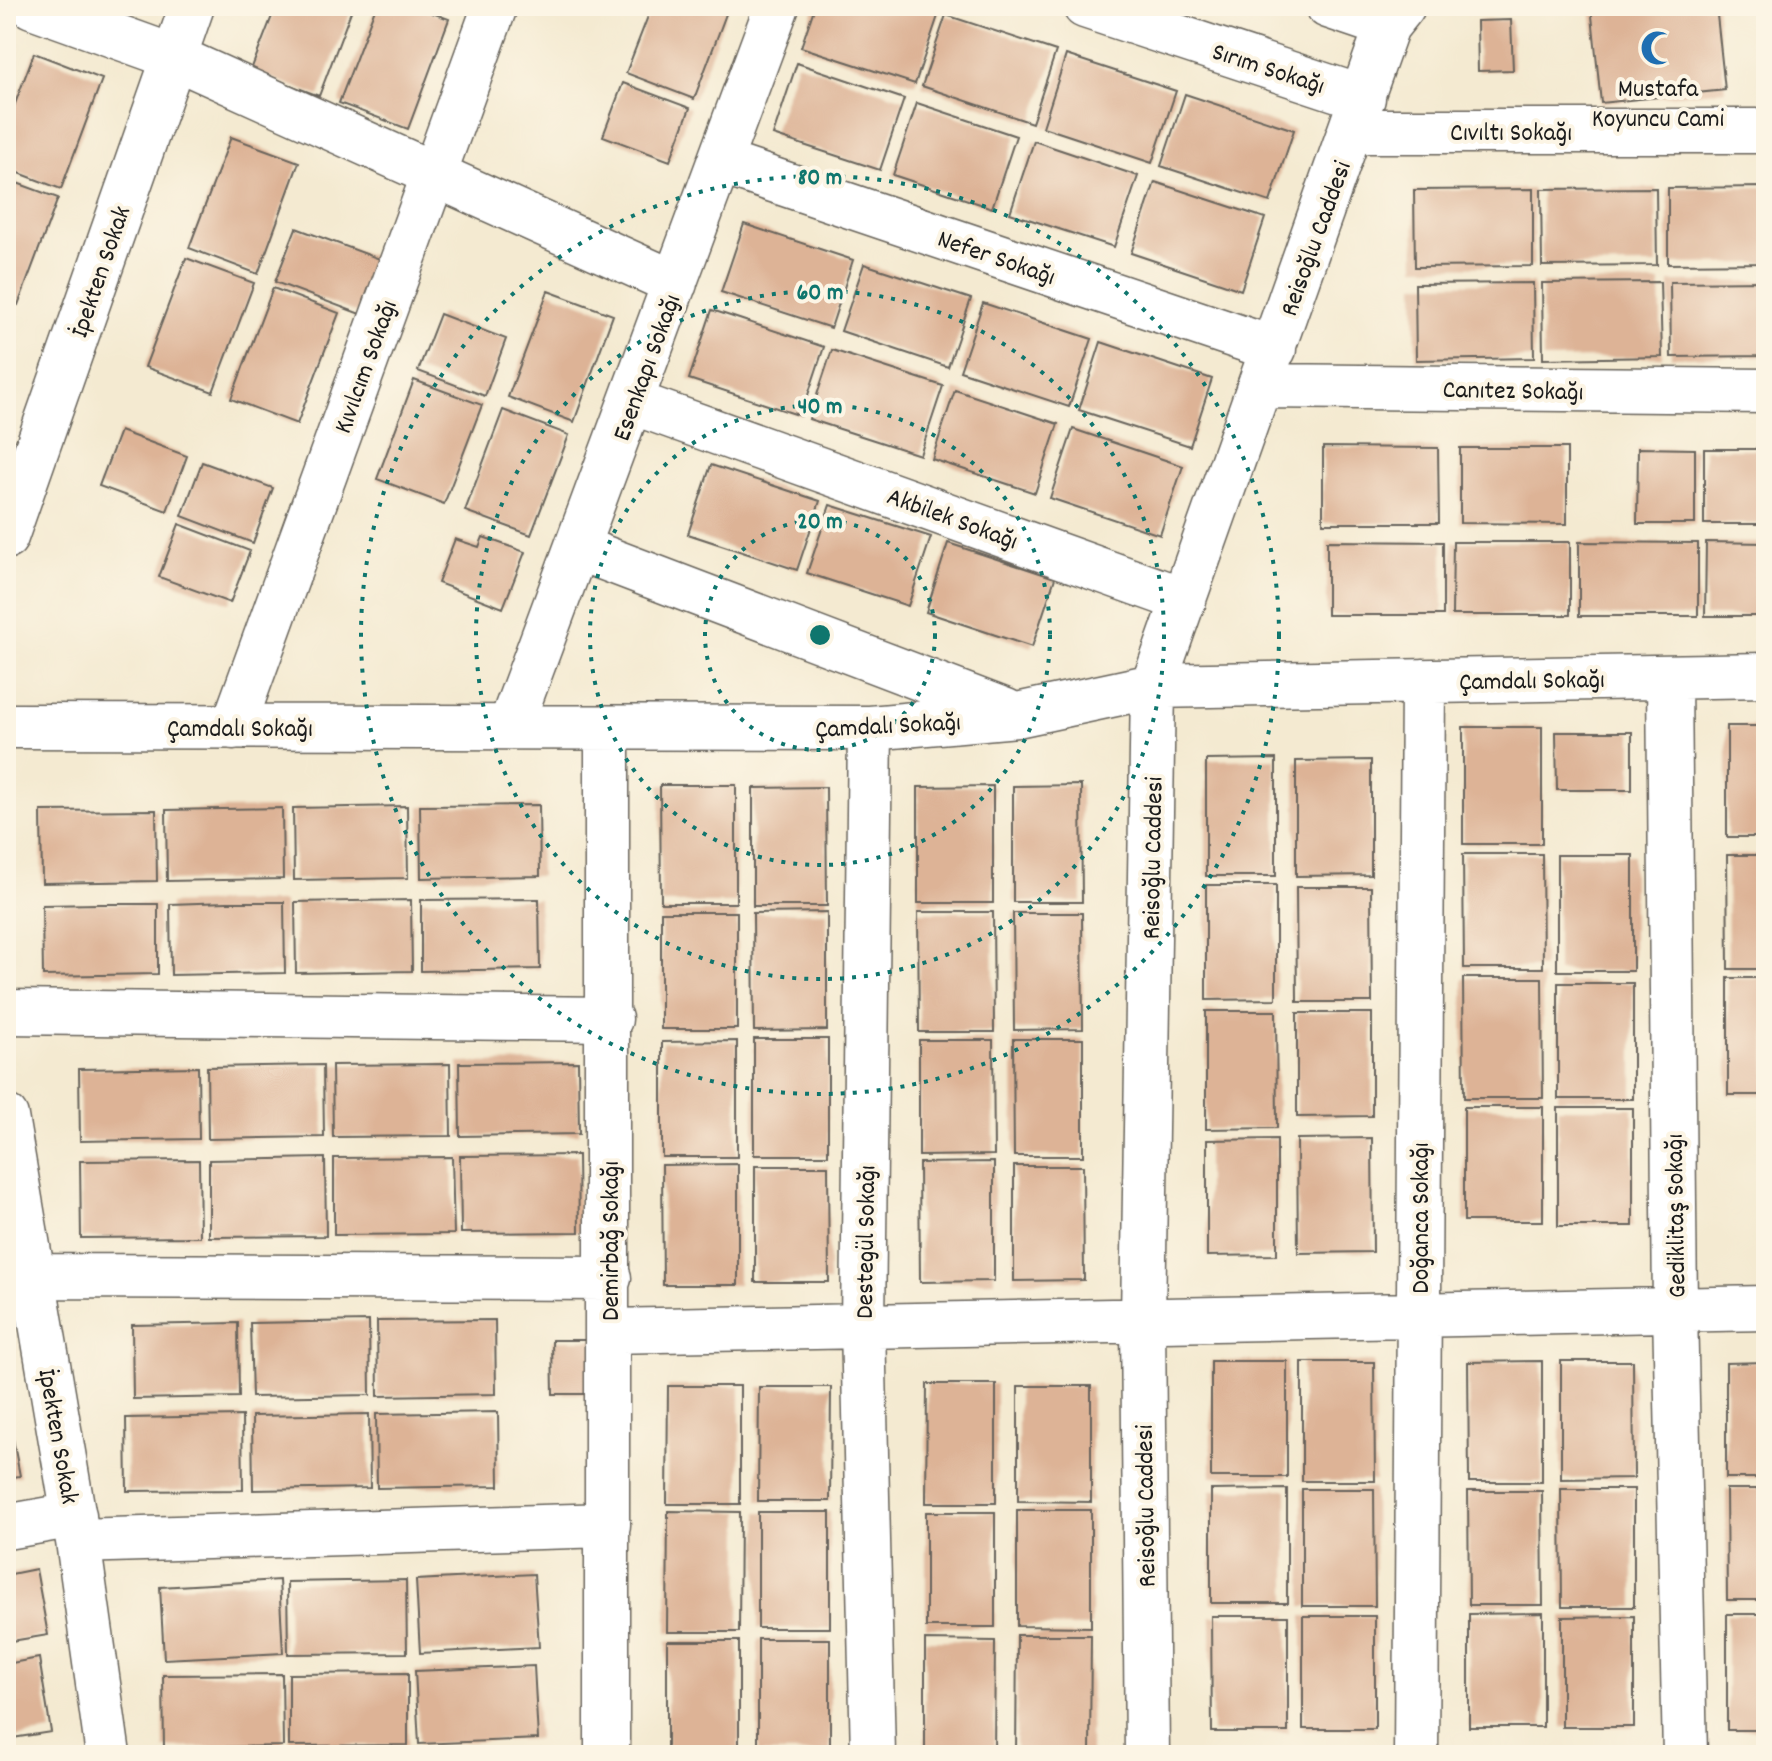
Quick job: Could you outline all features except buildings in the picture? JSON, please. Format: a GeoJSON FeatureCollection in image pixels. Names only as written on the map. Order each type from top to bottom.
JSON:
{"type":"FeatureCollection","features":[{"type":"Feature","properties":{"kind":"street"},"geometry":{"type":"LineString","coordinates":[[32,6],[174,57],[675,283]]}},
{"type":"Feature","properties":{"kind":"street","name":"İpekten Sokak"},"geometry":{"type":"LineString","coordinates":[[6,537],[192,6]]}},
{"type":"Feature","properties":{"kind":"street","name":"Kıvılcım Sokağı"},"geometry":{"type":"LineString","coordinates":[[233,727],[495,6]]}},
{"type":"Feature","properties":{"kind":"street","name":"Esenkapı Sokağı"},"geometry":{"type":"LineString","coordinates":[[510,727],[777,6]]}},
{"type":"Feature","properties":{"kind":"street","name":"Sırım Sokağı"},"geometry":{"type":"LineString","coordinates":[[1085,6],[1357,114]]}},
{"type":"Feature","properties":{"kind":"street"},"geometry":{"type":"LineString","coordinates":[[1328,6],[1395,16]]}},
{"type":"Feature","properties":{"kind":"street","name":"Reisoğlu Caddesi"},"geometry":{"type":"LineString","coordinates":[[1147,1755],[1143,1319],[1153,686],[1357,114],[1395,16]]}},
{"type":"Feature","properties":{"kind":"street","name":"Cıvıltı Sokağı"},"geometry":{"type":"LineString","coordinates":[[1357,114],[1766,131]]}},
{"type":"Feature","properties":{"kind":"street","name":"Nefer Sokağı"},"geometry":{"type":"LineString","coordinates":[[720,162],[1268,368]]}},
{"type":"Feature","properties":{"kind":"street","name":"Canıtez Sokağı"},"geometry":{"type":"LineString","coordinates":[[1268,368],[1766,391]]}},
{"type":"Feature","properties":{"kind":"street","name":"Akbilek Sokağı"},"geometry":{"type":"LineString","coordinates":[[632,402],[1184,600]]}},
{"type":"Feature","properties":{"kind":"street"},"geometry":{"type":"LineString","coordinates":[[578,548],[1017,715]]}},
{"type":"Feature","properties":{"kind":"street","name":"Çamdalı Sokağı"},"geometry":{"type":"LineString","coordinates":[[6,726],[870,728],[1017,715],[1153,686],[1766,675]]}},
{"type":"Feature","properties":{"kind":"street","name":"Gediklitaş Sokağı"},"geometry":{"type":"LineString","coordinates":[[1669,677],[1675,1310],[1685,1755]]}},
{"type":"Feature","properties":{"kind":"street","name":"Doğanca Sokağı"},"geometry":{"type":"LineString","coordinates":[[1416,1755],[1423,681]]}},
{"type":"Feature","properties":{"kind":"street","name":"Demirbağ Sokağı"},"geometry":{"type":"LineString","coordinates":[[607,728],[610,1019],[607,1755]]}},
{"type":"Feature","properties":{"kind":"street","name":"Destegül Sokağı"},"geometry":{"type":"LineString","coordinates":[[870,728],[863,1325],[873,1755]]}},
{"type":"Feature","properties":{"kind":"street"},"geometry":{"type":"LineString","coordinates":[[6,1012],[610,1019]]}},
{"type":"Feature","properties":{"kind":"street","name":"İpekten Sokak"},"geometry":{"type":"LineString","coordinates":[[6,1117],[23,1264],[76,1528],[108,1755]]}},
{"type":"Feature","properties":{"kind":"street"},"geometry":{"type":"LineString","coordinates":[[23,1264],[609,1278]]}},
{"type":"Feature","properties":{"kind":"street"},"geometry":{"type":"LineString","coordinates":[[609,1331],[1766,1308]]}},
{"type":"Feature","properties":{"kind":"street"},"geometry":{"type":"LineString","coordinates":[[6,1527],[608,1525]]}},
{"type":"Feature","properties":{"kind":"place","name":"Mustafa Koyuncu Cami"},"geometry":{"type":"Point","coordinates":[1658,48]}}]}
